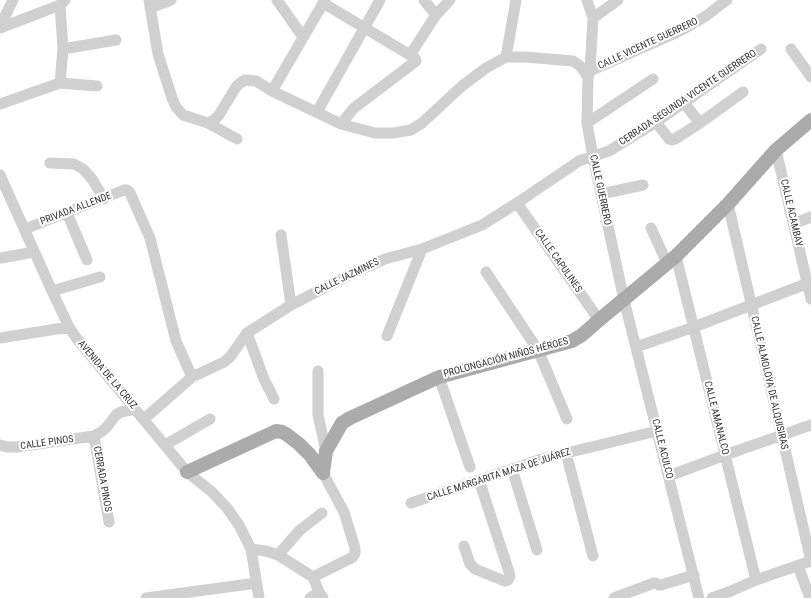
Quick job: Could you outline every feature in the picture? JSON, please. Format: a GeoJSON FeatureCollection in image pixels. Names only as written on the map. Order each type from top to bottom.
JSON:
{"type":"FeatureCollection","features":[{"type":"Feature","properties":{"kind":"main road","name":"PROLONGACIÓN NIÑOS HÉROES"},"geometry":{"type":"LineString","coordinates":[[323,473],[326,451],[342,423],[439,377],[572,341],[582,335],[672,259],[728,204],[776,150],[811,120]]}},
{"type":"Feature","properties":{"kind":"main road"},"geometry":{"type":"LineString","coordinates":[[187,472],[276,431],[286,434],[298,444],[310,455],[323,473]]}},
{"type":"Feature","properties":{"kind":"street"},"geometry":{"type":"LineString","coordinates":[[1,22],[13,0]]}},
{"type":"Feature","properties":{"kind":"street"},"geometry":{"type":"LineString","coordinates":[[171,0],[149,4],[158,54],[176,107],[183,115],[208,123],[237,139]]}},
{"type":"Feature","properties":{"kind":"street"},"geometry":{"type":"LineString","coordinates":[[277,0],[303,37]]}},
{"type":"Feature","properties":{"kind":"street"},"geometry":{"type":"LineString","coordinates":[[317,112],[380,0]]}},
{"type":"Feature","properties":{"kind":"street"},"geometry":{"type":"LineString","coordinates":[[424,0],[436,15]]}},
{"type":"Feature","properties":{"kind":"street"},"geometry":{"type":"LineString","coordinates":[[341,124],[354,108],[413,58],[436,15],[450,0]]}},
{"type":"Feature","properties":{"kind":"street"},"geometry":{"type":"LineString","coordinates":[[506,57],[516,0]]}},
{"type":"Feature","properties":{"kind":"street"},"geometry":{"type":"LineString","coordinates":[[587,0],[593,18],[618,0]]}},
{"type":"Feature","properties":{"kind":"street","name":"CALLE VICENTE GUERRERO"},"geometry":{"type":"LineString","coordinates":[[589,75],[680,31],[706,16],[727,0]]}},
{"type":"Feature","properties":{"kind":"street"},"geometry":{"type":"LineString","coordinates":[[272,91],[324,1],[413,58]]}},
{"type":"Feature","properties":{"kind":"street"},"geometry":{"type":"LineString","coordinates":[[1,22],[63,2],[63,49],[60,83]]}},
{"type":"Feature","properties":{"kind":"street","name":"CALLE GUERRERO"},"geometry":{"type":"LineString","coordinates":[[593,18],[587,123],[624,300]]}},
{"type":"Feature","properties":{"kind":"street"},"geometry":{"type":"LineString","coordinates":[[63,49],[116,40]]}},
{"type":"Feature","properties":{"kind":"street","name":"CERRADA SEGUNDA VICENTE GUERRERO"},"geometry":{"type":"LineString","coordinates":[[593,157],[609,151],[656,122],[761,49]]}},
{"type":"Feature","properties":{"kind":"street"},"geometry":{"type":"LineString","coordinates":[[791,49],[811,77]]}},
{"type":"Feature","properties":{"kind":"street"},"geometry":{"type":"LineString","coordinates":[[208,123],[219,115],[236,87],[245,80],[256,81],[272,91],[341,124],[375,132],[393,133],[411,130],[422,123],[462,86],[486,68],[506,57],[573,61],[589,75]]}},
{"type":"Feature","properties":{"kind":"street"},"geometry":{"type":"LineString","coordinates":[[587,123],[653,79]]}},
{"type":"Feature","properties":{"kind":"street"},"geometry":{"type":"LineString","coordinates":[[0,104],[60,83],[97,86]]}},
{"type":"Feature","properties":{"kind":"street"},"geometry":{"type":"LineString","coordinates":[[656,122],[668,139],[675,139],[744,92]]}},
{"type":"Feature","properties":{"kind":"street"},"geometry":{"type":"LineString","coordinates":[[684,103],[700,123]]}},
{"type":"Feature","properties":{"kind":"street","name":"CALLE ACAMBAY"},"geometry":{"type":"LineString","coordinates":[[776,150],[793,224],[809,283],[811,299]]}},
{"type":"Feature","properties":{"kind":"street","name":"CALLE JAZMINES"},"geometry":{"type":"LineString","coordinates":[[144,419],[192,377],[224,362],[230,357],[247,333],[291,305],[353,273],[385,259],[422,249],[482,225],[579,161],[593,157]]}},
{"type":"Feature","properties":{"kind":"street"},"geometry":{"type":"LineString","coordinates":[[50,164],[74,164],[83,169],[92,179],[104,199]]}},
{"type":"Feature","properties":{"kind":"street","name":"AVENIDA DE LA CRUZ"},"geometry":{"type":"LineString","coordinates":[[0,175],[3,190],[25,229],[34,252],[69,327],[77,339],[187,472],[212,492],[227,508],[239,525],[251,549],[259,598]]}},
{"type":"Feature","properties":{"kind":"street"},"geometry":{"type":"LineString","coordinates":[[601,194],[643,185]]}},
{"type":"Feature","properties":{"kind":"street","name":"PRIVADA ALLENDE"},"geometry":{"type":"LineString","coordinates":[[25,229],[127,190],[130,193],[150,238],[176,341],[192,377]]}},
{"type":"Feature","properties":{"kind":"street","name":"CALLE CAPULINES"},"geometry":{"type":"LineString","coordinates":[[517,203],[599,320]]}},
{"type":"Feature","properties":{"kind":"street","name":"CALLE ALMOLOYA DE ALQUISIRAS"},"geometry":{"type":"LineString","coordinates":[[728,204],[811,561]]}},
{"type":"Feature","properties":{"kind":"street"},"geometry":{"type":"LineString","coordinates":[[67,213],[87,260]]}},
{"type":"Feature","properties":{"kind":"street"},"geometry":{"type":"LineString","coordinates":[[793,224],[811,217]]}},
{"type":"Feature","properties":{"kind":"street","name":"CALLE AMANALCO"},"geometry":{"type":"LineString","coordinates":[[651,228],[672,259],[694,327],[756,580]]}},
{"type":"Feature","properties":{"kind":"street"},"geometry":{"type":"LineString","coordinates":[[281,235],[291,305]]}},
{"type":"Feature","properties":{"kind":"street"},"geometry":{"type":"LineString","coordinates":[[386,336],[422,249]]}},
{"type":"Feature","properties":{"kind":"street"},"geometry":{"type":"LineString","coordinates":[[1,258],[34,252]]}},
{"type":"Feature","properties":{"kind":"street"},"geometry":{"type":"LineString","coordinates":[[486,272],[538,350],[567,419]]}},
{"type":"Feature","properties":{"kind":"street"},"geometry":{"type":"LineString","coordinates":[[52,291],[100,277]]}},
{"type":"Feature","properties":{"kind":"street"},"geometry":{"type":"LineString","coordinates":[[636,347],[694,327],[809,283]]}},
{"type":"Feature","properties":{"kind":"street","name":"CALLE ACULCO"},"geometry":{"type":"LineString","coordinates":[[624,300],[699,598]]}},
{"type":"Feature","properties":{"kind":"street"},"geometry":{"type":"LineString","coordinates":[[0,338],[69,327]]}},
{"type":"Feature","properties":{"kind":"street"},"geometry":{"type":"LineString","coordinates":[[247,333],[264,379],[274,398]]}},
{"type":"Feature","properties":{"kind":"street"},"geometry":{"type":"LineString","coordinates":[[318,371],[318,416],[326,451]]}},
{"type":"Feature","properties":{"kind":"street"},"geometry":{"type":"LineString","coordinates":[[439,377],[470,466]]}},
{"type":"Feature","properties":{"kind":"street"},"geometry":{"type":"LineString","coordinates":[[94,436],[106,428],[116,415],[121,412],[135,409]]}},
{"type":"Feature","properties":{"kind":"street"},"geometry":{"type":"LineString","coordinates":[[165,445],[210,418]]}},
{"type":"Feature","properties":{"kind":"street"},"geometry":{"type":"LineString","coordinates":[[669,476],[811,425]]}},
{"type":"Feature","properties":{"kind":"street","name":"CALLE MARGARITA MAZA DE JUÁREZ"},"geometry":{"type":"LineString","coordinates":[[410,503],[542,459],[657,431]]}},
{"type":"Feature","properties":{"kind":"street","name":"CALLE PINOS"},"geometry":{"type":"LineString","coordinates":[[0,445],[17,447],[94,436]]}},
{"type":"Feature","properties":{"kind":"street","name":"CERRADA PINOS"},"geometry":{"type":"LineString","coordinates":[[94,436],[110,522]]}},
{"type":"Feature","properties":{"kind":"street"},"geometry":{"type":"LineString","coordinates":[[566,453],[593,556]]}},
{"type":"Feature","properties":{"kind":"street"},"geometry":{"type":"LineString","coordinates":[[512,469],[537,550]]}},
{"type":"Feature","properties":{"kind":"street"},"geometry":{"type":"LineString","coordinates":[[313,577],[353,557],[355,553],[355,548],[344,512],[323,473]]}},
{"type":"Feature","properties":{"kind":"street"},"geometry":{"type":"LineString","coordinates":[[464,546],[470,564],[475,569],[502,580],[508,580],[510,576],[509,572],[479,480]]}},
{"type":"Feature","properties":{"kind":"street"},"geometry":{"type":"LineString","coordinates":[[278,555],[300,530],[322,513]]}},
{"type":"Feature","properties":{"kind":"street"},"geometry":{"type":"LineString","coordinates":[[251,549],[278,555],[313,577],[317,596]]}},
{"type":"Feature","properties":{"kind":"street"},"geometry":{"type":"LineString","coordinates":[[712,598],[733,595],[756,580],[811,561]]}},
{"type":"Feature","properties":{"kind":"street"},"geometry":{"type":"LineString","coordinates":[[798,566],[810,598]]}},
{"type":"Feature","properties":{"kind":"street"},"geometry":{"type":"LineString","coordinates":[[614,598],[654,583],[661,585],[694,575]]}},
{"type":"Feature","properties":{"kind":"street"},"geometry":{"type":"LineString","coordinates":[[146,598],[257,583]]}}]}
